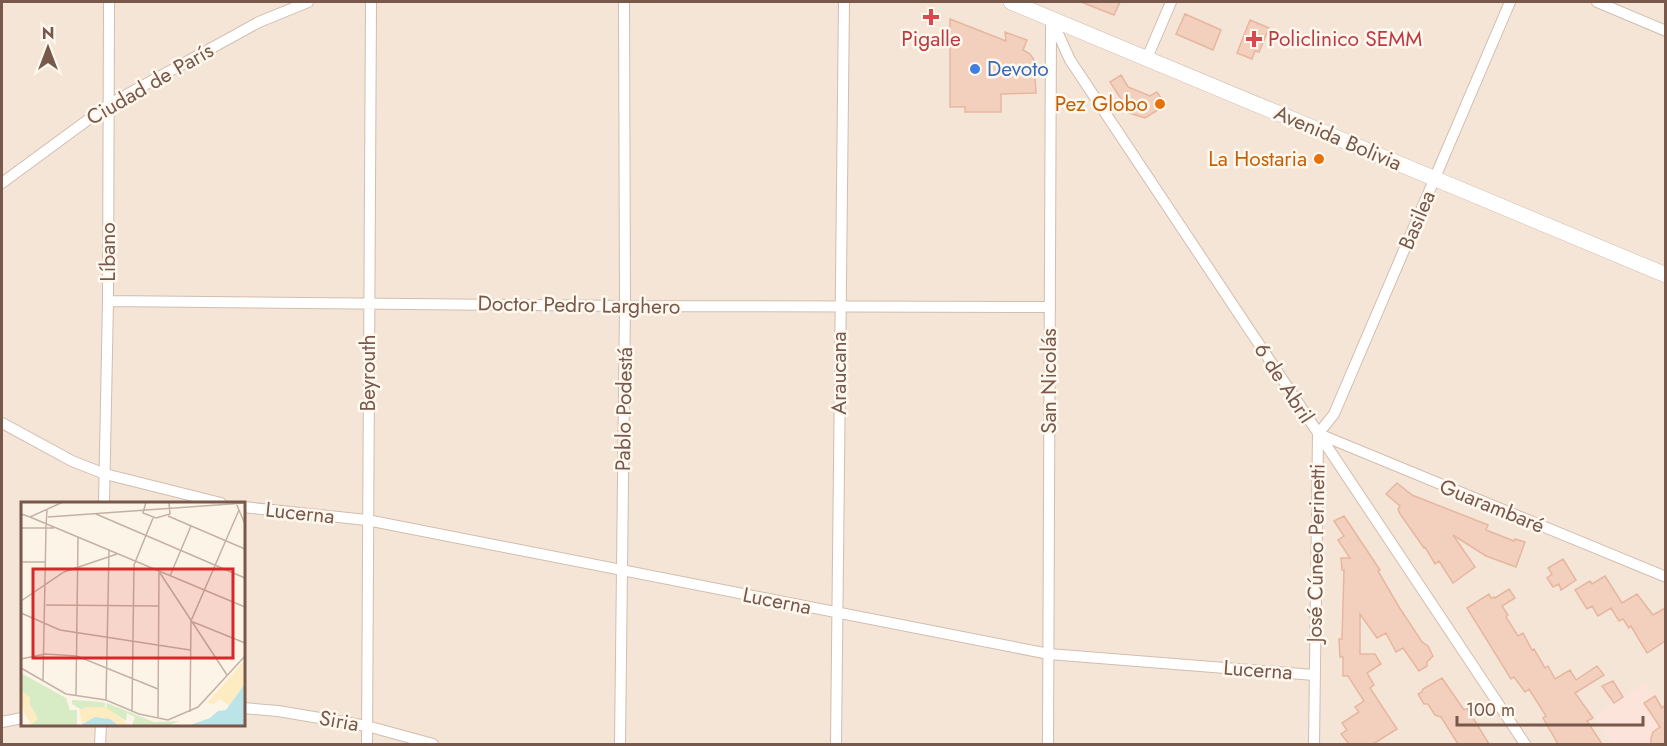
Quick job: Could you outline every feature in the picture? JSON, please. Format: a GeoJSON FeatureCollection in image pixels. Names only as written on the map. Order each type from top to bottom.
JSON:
{"type":"FeatureCollection","features":[{"type":"Feature","properties":{"kind":"street","name":"Líbano"},"geometry":{"type":"LineString","coordinates":[[104,502],[108,300],[109,2]]}},
{"type":"Feature","properties":{"kind":"street","name":"Ciudad de París"},"geometry":{"type":"LineString","coordinates":[[2,183],[108,105],[259,22],[308,2]]}},
{"type":"Feature","properties":{"kind":"street","name":"Beyrouth"},"geometry":{"type":"LineString","coordinates":[[367,744],[371,2]]}},
{"type":"Feature","properties":{"kind":"street","name":"Pablo Podestá"},"geometry":{"type":"LineString","coordinates":[[620,744],[625,306],[624,2]]}},
{"type":"Feature","properties":{"kind":"street","name":"Araucana"},"geometry":{"type":"LineString","coordinates":[[836,744],[844,2]]}},
{"type":"Feature","properties":{"kind":"street","name":"Avenida Bolivia"},"geometry":{"type":"LineString","coordinates":[[1011,2],[1665,276]]}},
{"type":"Feature","properties":{"kind":"street"},"geometry":{"type":"LineString","coordinates":[[1147,58],[1171,2]]}},
{"type":"Feature","properties":{"kind":"street","name":"Basilea"},"geometry":{"type":"LineString","coordinates":[[1318,434],[1334,414],[1510,2]]}},
{"type":"Feature","properties":{"kind":"street"},"geometry":{"type":"LineString","coordinates":[[1597,2],[1665,31]]}},
{"type":"Feature","properties":{"kind":"street","name":"San Nicolás"},"geometry":{"type":"LineString","coordinates":[[1048,744],[1051,18]]}},
{"type":"Feature","properties":{"kind":"street","name":"6 de Abril"},"geometry":{"type":"LineString","coordinates":[[1051,18],[1070,60],[1525,744]]}},
{"type":"Feature","properties":{"kind":"street","name":"Doctor Pedro Larghero"},"geometry":{"type":"LineString","coordinates":[[108,300],[625,306],[1050,307]]}},
{"type":"Feature","properties":{"kind":"street"},"geometry":{"type":"LineString","coordinates":[[2,423],[72,461],[105,474],[217,502]]}},
{"type":"Feature","properties":{"kind":"street","name":"Guarambaré"},"geometry":{"type":"LineString","coordinates":[[1318,434],[1665,577]]}},
{"type":"Feature","properties":{"kind":"street","name":"José Cúneo Perinetti"},"geometry":{"type":"LineString","coordinates":[[1314,744],[1318,434]]}},
{"type":"Feature","properties":{"kind":"street","name":"Lucerna"},"geometry":{"type":"LineString","coordinates":[[244,507],[367,520],[1049,654],[1314,675]]}},
{"type":"Feature","properties":{"kind":"street","name":"Siria"},"geometry":{"type":"LineString","coordinates":[[244,708],[278,711],[367,726],[433,744]]}},
{"type":"Feature","properties":{"kind":"street"},"geometry":{"type":"LineString","coordinates":[[2,722],[21,718]]}},
{"type":"Feature","properties":{"kind":"street"},"geometry":{"type":"LineString","coordinates":[[100,725],[100,744]]}},
{"type":"Feature","properties":{"kind":"shaded area"},"geometry":{"type":"Polygon","coordinates":[[[2,2],[1665,2],[1665,744],[2,744],[2,2]]]}},
{"type":"Feature","properties":{"kind":"shaded area"},"geometry":{"type":"Polygon","coordinates":[[[1645,683],[1661,707],[1665,705],[1665,744],[1606,744],[1611,741],[1595,716],[1645,683]]]}},
{"type":"Feature","properties":{"kind":"building"},"geometry":{"type":"Polygon","coordinates":[[[1081,2],[1120,2],[1114,15],[1081,2]]]}},
{"type":"Feature","properties":{"kind":"building"},"geometry":{"type":"Polygon","coordinates":[[[1185,14],[1221,30],[1213,50],[1176,34],[1185,14]]]}},
{"type":"Feature","properties":{"kind":"building","name":"Devoto"},"geometry":{"type":"Polygon","coordinates":[[[950,19],[1006,41],[1005,32],[1027,40],[1023,50],[1034,60],[1036,93],[1001,94],[1001,112],[965,112],[965,107],[950,107],[950,19]]]}},
{"type":"Feature","properties":{"kind":"building","name":"Policlinico SEMM"},"geometry":{"type":"Polygon","coordinates":[[[1250,20],[1269,28],[1259,52],[1255,51],[1252,59],[1237,53],[1250,20]]]}},
{"type":"Feature","properties":{"kind":"building"},"geometry":{"type":"Polygon","coordinates":[[[1121,75],[1128,87],[1150,96],[1157,92],[1166,105],[1145,118],[1126,112],[1129,103],[1121,99],[1110,82],[1121,75]]]}},
{"type":"Feature","properties":{"kind":"building"},"geometry":{"type":"Polygon","coordinates":[[[1397,483],[1412,495],[1488,525],[1486,530],[1514,541],[1515,539],[1525,542],[1516,567],[1486,556],[1453,535],[1475,567],[1453,583],[1439,561],[1435,564],[1400,514],[1398,509],[1400,506],[1386,494],[1397,483]]]}},
{"type":"Feature","properties":{"kind":"building"},"geometry":{"type":"Polygon","coordinates":[[[1344,516],[1380,570],[1378,571],[1399,607],[1433,656],[1427,662],[1427,666],[1419,671],[1403,648],[1396,652],[1386,633],[1377,638],[1360,614],[1360,654],[1375,654],[1381,664],[1367,673],[1374,685],[1370,688],[1397,729],[1373,744],[1349,744],[1341,734],[1347,730],[1342,723],[1359,712],[1355,707],[1364,701],[1348,676],[1343,676],[1343,657],[1340,657],[1339,639],[1342,639],[1344,570],[1342,570],[1341,558],[1350,558],[1338,540],[1344,536],[1334,521],[1344,516]]]}},
{"type":"Feature","properties":{"kind":"building"},"geometry":{"type":"Polygon","coordinates":[[[1563,559],[1576,580],[1561,590],[1559,584],[1553,587],[1547,578],[1552,574],[1548,568],[1563,559]]]}},
{"type":"Feature","properties":{"kind":"building"},"geometry":{"type":"Polygon","coordinates":[[[1605,576],[1622,603],[1637,594],[1653,615],[1665,608],[1665,641],[1647,653],[1631,626],[1629,628],[1623,619],[1619,621],[1611,608],[1598,616],[1592,606],[1587,609],[1575,590],[1590,581],[1592,584],[1605,576]]]}},
{"type":"Feature","properties":{"kind":"building"},"geometry":{"type":"Polygon","coordinates":[[[1509,589],[1515,598],[1502,606],[1508,615],[1506,617],[1518,636],[1523,633],[1532,650],[1534,649],[1545,668],[1548,666],[1555,679],[1570,670],[1576,680],[1597,666],[1604,675],[1575,693],[1593,718],[1587,721],[1602,744],[1558,744],[1543,718],[1546,716],[1529,689],[1525,692],[1514,677],[1511,679],[1467,608],[1489,594],[1491,598],[1495,598],[1509,589]]]}},
{"type":"Feature","properties":{"kind":"building"},"geometry":{"type":"Polygon","coordinates":[[[1442,678],[1464,710],[1467,708],[1489,744],[1458,744],[1441,717],[1435,715],[1428,704],[1424,704],[1418,694],[1442,678]]]}},
{"type":"Feature","properties":{"kind":"building"},"geometry":{"type":"Polygon","coordinates":[[[1613,681],[1623,697],[1614,703],[1602,686],[1613,681]]]}},
{"type":"Feature","properties":{"kind":"building"},"geometry":{"type":"Polygon","coordinates":[[[1655,696],[1662,708],[1665,705],[1665,744],[1651,744],[1653,732],[1660,727],[1644,703],[1655,696]]]}},
{"type":"Feature","properties":{"kind":"place","name":"Pigalle"},"geometry":{"type":"Point","coordinates":[931,17]}},
{"type":"Feature","properties":{"kind":"place","name":"Policlinico SEMM"},"geometry":{"type":"Point","coordinates":[1254,39]}},
{"type":"Feature","properties":{"kind":"place","name":"Devoto"},"geometry":{"type":"Point","coordinates":[975,69]}},
{"type":"Feature","properties":{"kind":"place","name":"Pez Globo"},"geometry":{"type":"Point","coordinates":[1160,104]}},
{"type":"Feature","properties":{"kind":"place","name":"La Hostaria"},"geometry":{"type":"Point","coordinates":[1319,159]}}]}
